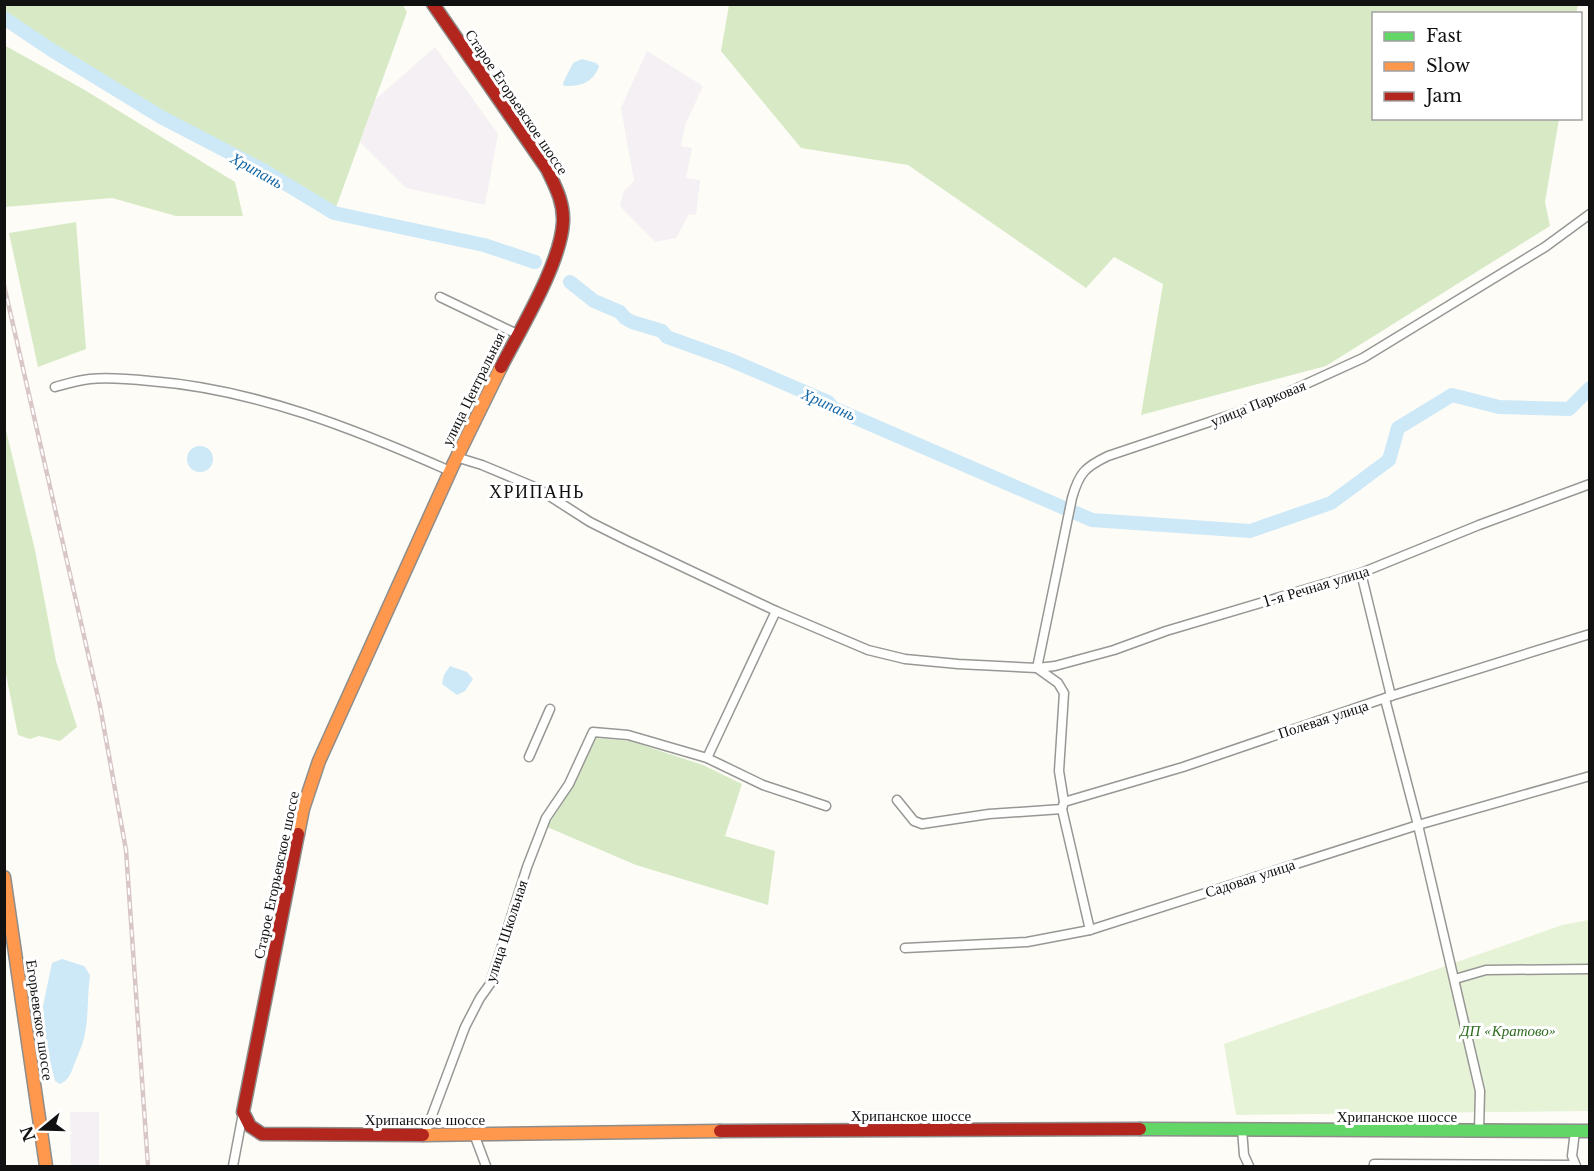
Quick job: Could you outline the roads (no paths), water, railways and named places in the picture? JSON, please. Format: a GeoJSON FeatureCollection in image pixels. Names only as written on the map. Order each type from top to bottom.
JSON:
{"type":"FeatureCollection","features":[{"type":"Feature","properties":{"kind":"main road","name":"Старое Егорьевское шоссе"},"geometry":{"type":"LineString","coordinates":[[434,4],[547,169],[562,203],[563,220],[560,243],[549,272],[524,320]]}},
{"type":"Feature","properties":{"kind":"main road","name":"улица Центральная"},"geometry":{"type":"LineString","coordinates":[[450,471],[524,320]]}},
{"type":"Feature","properties":{"kind":"main road","name":"Старое Егорьевское шоссе"},"geometry":{"type":"LineString","coordinates":[[243,1112],[303,809],[311,783],[450,471]]}},
{"type":"Feature","properties":{"kind":"main road","name":"Егорьевское шоссе"},"geometry":{"type":"LineString","coordinates":[[4,877],[46,1167]]}},
{"type":"Feature","properties":{"kind":"main road","name":"Хрипанское шоссе"},"geometry":{"type":"LineString","coordinates":[[243,1112],[250,1126],[262,1134],[1242,1129],[1590,1131]]}},
{"type":"Feature","properties":{"kind":"street","name":"улица Парковая"},"geometry":{"type":"LineString","coordinates":[[1037,668],[1072,498],[1076,483],[1088,465],[1108,456],[1260,405],[1379,350],[1545,247],[1590,214]]}},
{"type":"Feature","properties":{"kind":"street"},"geometry":{"type":"LineString","coordinates":[[440,297],[517,334]]}},
{"type":"Feature","properties":{"kind":"street"},"geometry":{"type":"LineString","coordinates":[[55,387],[89,379],[108,378],[183,383],[245,396],[370,436],[450,471]]}},
{"type":"Feature","properties":{"kind":"street","name":"1-я Речная улица"},"geometry":{"type":"LineString","coordinates":[[456,457],[482,465],[537,488],[590,522],[776,611],[868,650],[905,659],[1037,668],[1055,666],[1114,650],[1166,631],[1361,573],[1479,525],[1590,484]]}},
{"type":"Feature","properties":{"kind":"street"},"geometry":{"type":"LineString","coordinates":[[1361,573],[1479,1091],[1479,1131]]}},
{"type":"Feature","properties":{"kind":"street"},"geometry":{"type":"LineString","coordinates":[[776,611],[706,758],[763,785],[826,806]]}},
{"type":"Feature","properties":{"kind":"street","name":"Полевая улица"},"geometry":{"type":"LineString","coordinates":[[897,800],[914,821],[922,824],[1063,805],[1590,634]]}},
{"type":"Feature","properties":{"kind":"street"},"geometry":{"type":"LineString","coordinates":[[1037,668],[1058,683],[1064,693],[1059,771],[1063,805],[1090,930]]}},
{"type":"Feature","properties":{"kind":"street"},"geometry":{"type":"LineString","coordinates":[[529,757],[550,709]]}},
{"type":"Feature","properties":{"kind":"street","name":"улица Школьная"},"geometry":{"type":"LineString","coordinates":[[425,1134],[465,1027],[490,984],[527,867],[546,818],[569,784],[593,732],[628,735],[706,758]]}},
{"type":"Feature","properties":{"kind":"street","name":"Садовая улица"},"geometry":{"type":"LineString","coordinates":[[905,948],[1027,942],[1090,930],[1418,825],[1590,776]]}},
{"type":"Feature","properties":{"kind":"street"},"geometry":{"type":"LineString","coordinates":[[1455,979],[1486,970],[1590,969]]}},
{"type":"Feature","properties":{"kind":"street","name":"Старое Егорьевское шоссе"},"geometry":{"type":"LineString","coordinates":[[233,1167],[243,1112]]}},
{"type":"Feature","properties":{"kind":"street"},"geometry":{"type":"LineString","coordinates":[[1242,1129],[1244,1155],[1249,1167]]}},
{"type":"Feature","properties":{"kind":"street"},"geometry":{"type":"LineString","coordinates":[[1374,1165],[1575,1166],[1572,1156],[1575,1131]]}},
{"type":"Feature","properties":{"kind":"street"},"geometry":{"type":"LineString","coordinates":[[474,1134],[486,1167]]}},
{"type":"Feature","properties":{"kind":"water"},"geometry":{"type":"Polygon","coordinates":[[[582,59],[599,66],[594,76],[576,86],[564,86],[563,83],[573,63],[582,59]]]}},
{"type":"Feature","properties":{"kind":"water"},"geometry":{"type":"Polygon","coordinates":[[[200,446],[209,450],[213,459],[209,468],[200,472],[191,468],[187,459],[191,450],[200,446]]]}},
{"type":"Feature","properties":{"kind":"water"},"geometry":{"type":"Polygon","coordinates":[[[450,666],[467,672],[473,679],[465,691],[457,695],[442,684],[444,675],[450,666]]]}},
{"type":"Feature","properties":{"kind":"water"},"geometry":{"type":"Polygon","coordinates":[[[62,959],[84,966],[90,975],[87,1022],[83,1041],[71,1073],[60,1084],[55,1081],[47,1048],[43,1006],[52,963],[62,959]]]}},
{"type":"Feature","properties":{"kind":"waterway","name":"Хрипань"},"geometry":{"type":"LineString","coordinates":[[4,18],[161,117],[263,170],[334,213],[484,245],[535,262]]}},
{"type":"Feature","properties":{"kind":"waterway","name":"Хрипань"},"geometry":{"type":"LineString","coordinates":[[570,282],[594,301],[620,312],[632,322],[662,331],[667,337],[728,359],[828,402],[833,408],[1092,520],[1250,531],[1331,503],[1389,460],[1398,428],[1452,395],[1499,407],[1569,409],[1590,388]]}},
{"type":"Feature","properties":{"kind":"railway"},"geometry":{"type":"LineString","coordinates":[[4,285],[100,706],[126,850],[148,1166]]}},
{"type":"Feature","properties":{"kind":"district","name":"ХРИПАНЬ"},"geometry":{"type":"Point","coordinates":[537,492]}},
{"type":"Feature","properties":{"kind":"park label","name":"ДП «Кратово»"},"geometry":{"type":"Point","coordinates":[1508,1030]}}]}
